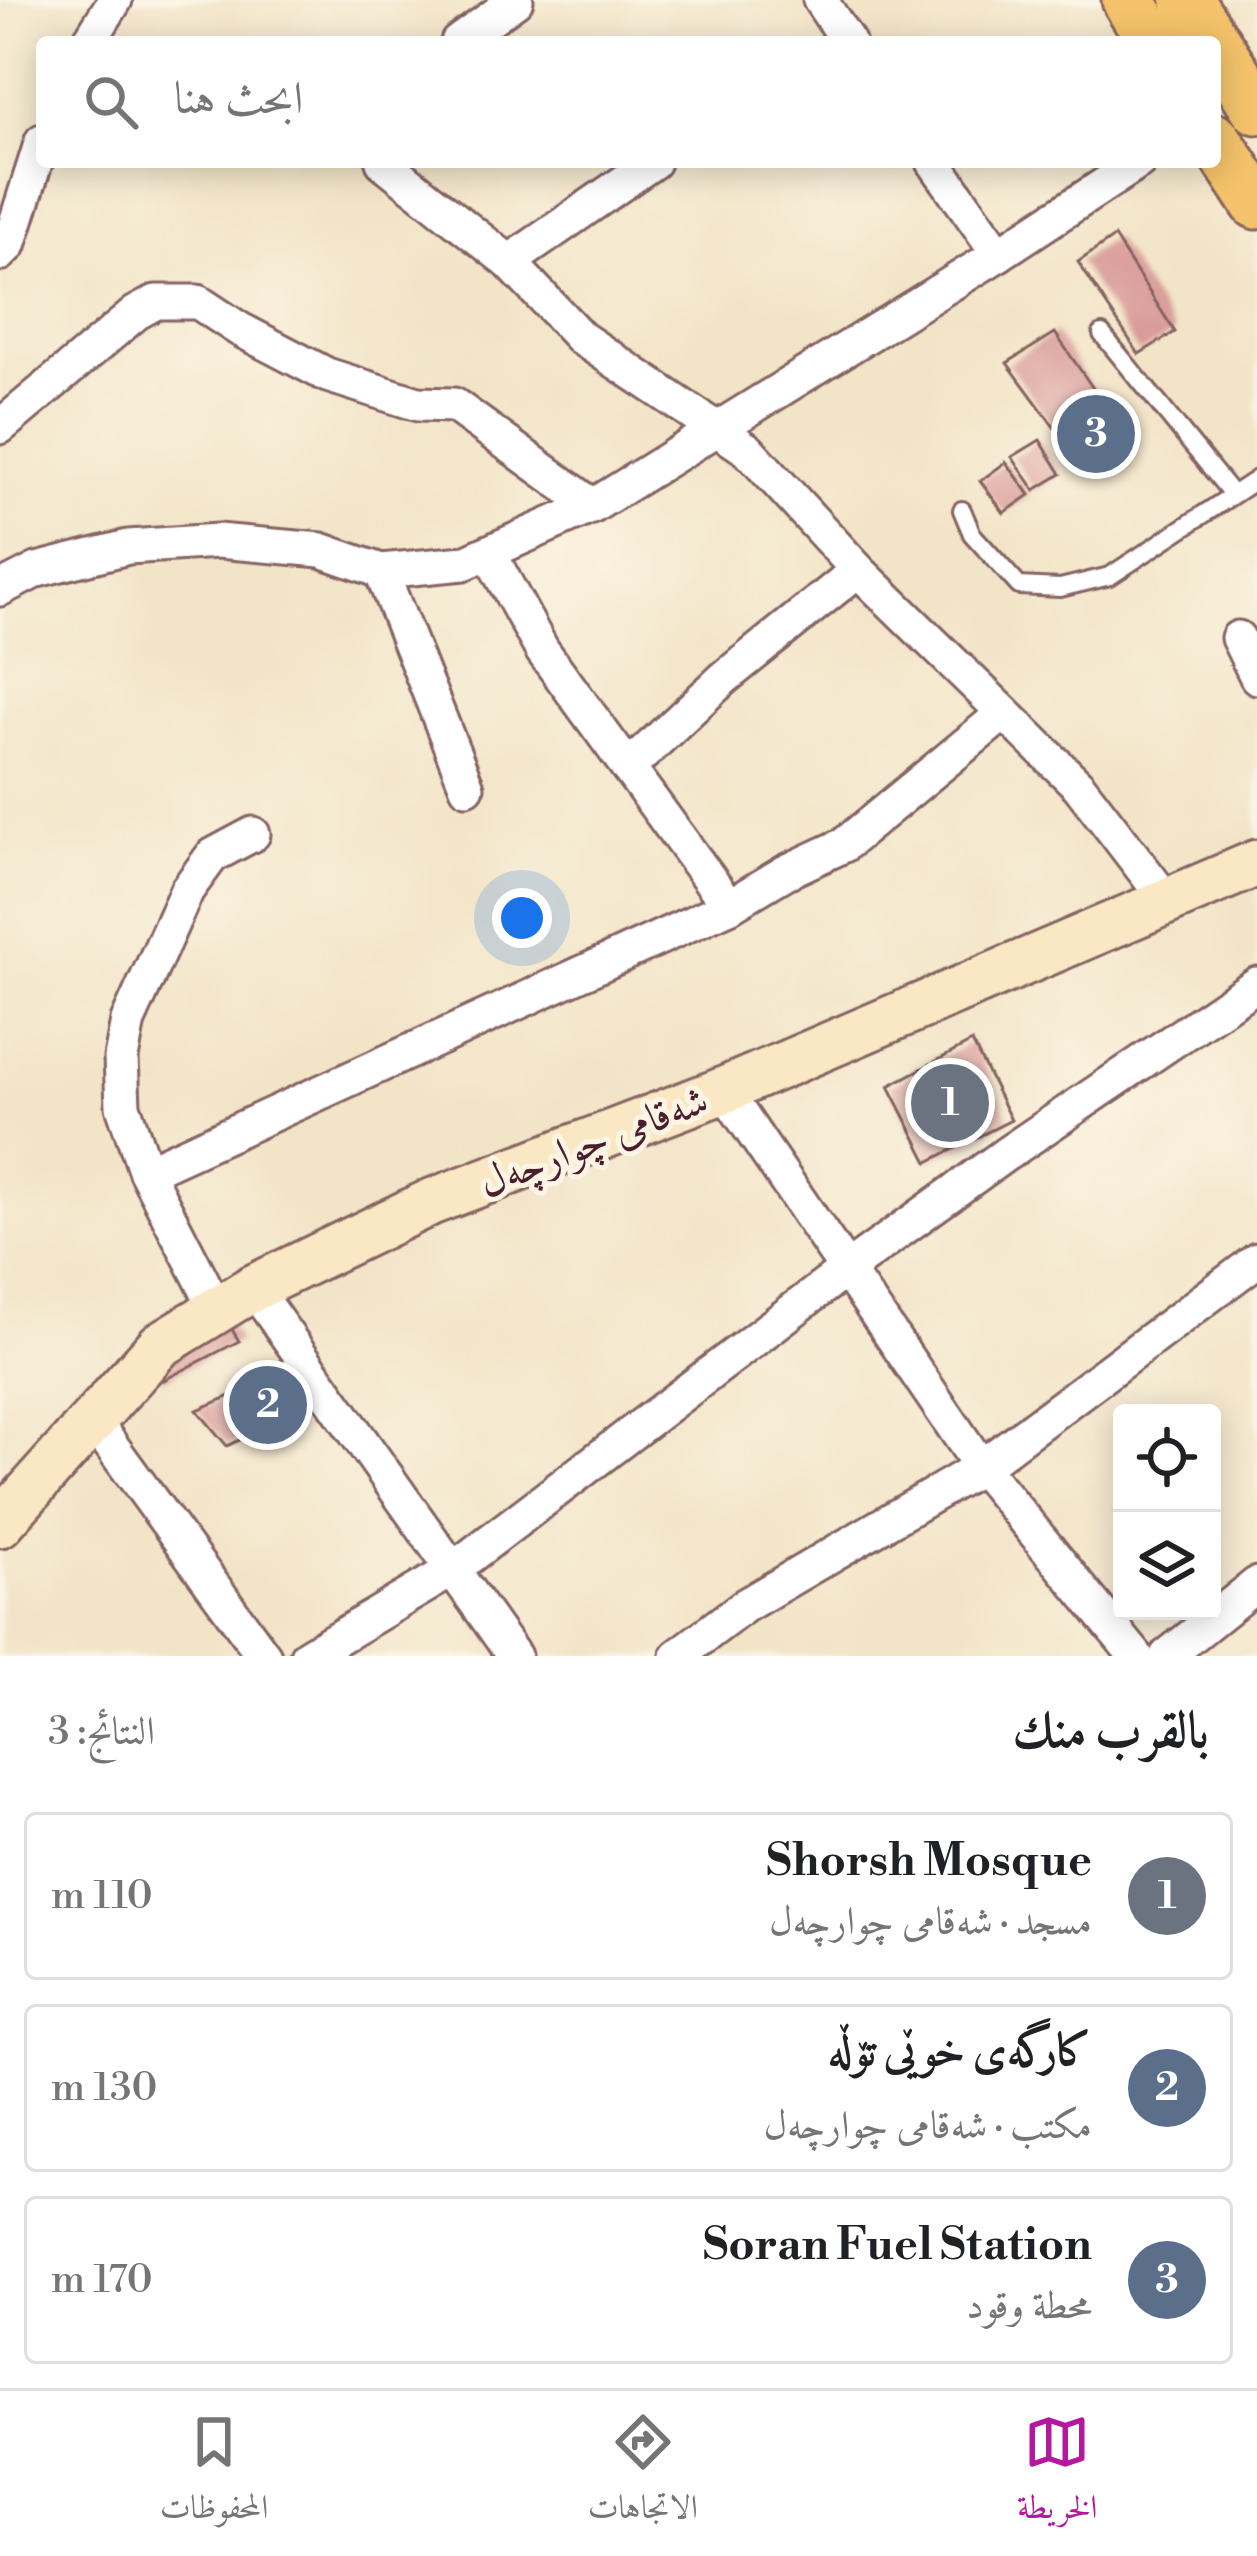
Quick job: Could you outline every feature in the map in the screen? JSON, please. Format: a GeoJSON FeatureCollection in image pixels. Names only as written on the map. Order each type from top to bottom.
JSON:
{"type":"FeatureCollection","features":[{"type":"Feature","properties":{"kind":"main road"},"geometry":{"type":"LineString","coordinates":[[1128,0],[1150,36]]}},
{"type":"Feature","properties":{"kind":"main road"},"geometry":{"type":"LineString","coordinates":[[1187,0],[1211,36]]}},
{"type":"Feature","properties":{"kind":"main road"},"geometry":{"type":"LineString","coordinates":[[1221,51],[1257,108]]}},
{"type":"Feature","properties":{"kind":"main road"},"geometry":{"type":"LineString","coordinates":[[1221,148],[1257,202]]}},
{"type":"Feature","properties":{"kind":"main road","name":"شەقامی چوارچەل"},"geometry":{"type":"LineString","coordinates":[[0,1524],[160,1345],[234,1298],[431,1202],[724,1090],[1168,902],[1254,871]]}},
{"type":"Feature","properties":{"kind":"street"},"geometry":{"type":"LineString","coordinates":[[93,36],[116,0]]}},
{"type":"Feature","properties":{"kind":"street"},"geometry":{"type":"LineString","coordinates":[[466,36],[516,0]]}},
{"type":"Feature","properties":{"kind":"street"},"geometry":{"type":"LineString","coordinates":[[820,0],[837,36]]}},
{"type":"Feature","properties":{"kind":"street"},"geometry":{"type":"LineString","coordinates":[[3,246],[36,156]]}},
{"type":"Feature","properties":{"kind":"street"},"geometry":{"type":"LineString","coordinates":[[391,168],[509,262],[581,338],[748,450],[858,570],[1079,785],[1168,902]]}},
{"type":"Feature","properties":{"kind":"street"},"geometry":{"type":"LineString","coordinates":[[509,262],[644,168]]}},
{"type":"Feature","properties":{"kind":"street"},"geometry":{"type":"LineString","coordinates":[[938,168],[999,254]]}},
{"type":"Feature","properties":{"kind":"street"},"geometry":{"type":"LineString","coordinates":[[0,589],[37,570],[128,548],[218,541],[321,550],[381,571],[464,563],[593,506],[1130,168]]}},
{"type":"Feature","properties":{"kind":"street"},"geometry":{"type":"LineString","coordinates":[[0,427],[136,313],[156,302],[198,302],[238,329],[327,375],[418,404],[454,404],[593,506]]}},
{"type":"Feature","properties":{"kind":"street"},"geometry":{"type":"LineString","coordinates":[[489,553],[542,650],[729,907]]}},
{"type":"Feature","properties":{"kind":"street"},"geometry":{"type":"LineString","coordinates":[[628,768],[724,678],[858,570]]}},
{"type":"Feature","properties":{"kind":"street"},"geometry":{"type":"LineString","coordinates":[[381,571],[467,787]]}},
{"type":"Feature","properties":{"kind":"street"},"geometry":{"type":"LineString","coordinates":[[1238,638],[1257,677]]}},
{"type":"Feature","properties":{"kind":"street"},"geometry":{"type":"LineString","coordinates":[[146,1172],[729,907],[844,844],[1004,713]]}},
{"type":"Feature","properties":{"kind":"street"},"geometry":{"type":"LineString","coordinates":[[254,834],[212,856],[187,890],[128,1022],[121,1058],[123,1106],[157,1199],[452,1570],[514,1656]]}},
{"type":"Feature","properties":{"kind":"street"},"geometry":{"type":"LineString","coordinates":[[307,1656],[452,1570],[847,1269],[1006,1154],[1257,984]]}},
{"type":"Feature","properties":{"kind":"street"},"geometry":{"type":"LineString","coordinates":[[724,1090],[981,1467],[1136,1656]]}},
{"type":"Feature","properties":{"kind":"street"},"geometry":{"type":"LineString","coordinates":[[678,1656],[744,1606],[981,1467],[1257,1260]]}},
{"type":"Feature","properties":{"kind":"street"},"geometry":{"type":"LineString","coordinates":[[92,1419],[264,1656]]}},
{"type":"Feature","properties":{"kind":"street"},"geometry":{"type":"LineString","coordinates":[[1166,1656],[1257,1584]]}},
{"type":"Feature","properties":{"kind":"lane"},"geometry":{"type":"LineString","coordinates":[[1102,334],[1232,494]]}},
{"type":"Feature","properties":{"kind":"lane"},"geometry":{"type":"LineString","coordinates":[[962,510],[972,534],[1019,586],[1060,588],[1110,575],[1257,479]]}},
{"type":"Feature","properties":{"kind":"building"},"geometry":{"type":"Polygon","coordinates":[[[1114,237],[1175,332],[1139,354],[1078,262],[1114,237]]]}},
{"type":"Feature","properties":{"kind":"building"},"geometry":{"type":"Polygon","coordinates":[[[1055,333],[1125,435],[1080,462],[1007,363],[1055,333]]]}},
{"type":"Feature","properties":{"kind":"building"},"geometry":{"type":"Polygon","coordinates":[[[1040,440],[1061,474],[1035,490],[1012,457],[1040,440]]]}},
{"type":"Feature","properties":{"kind":"building"},"geometry":{"type":"Polygon","coordinates":[[[1006,462],[1030,495],[1004,513],[980,481],[1006,462]]]}},
{"type":"Feature","properties":{"kind":"building"},"geometry":{"type":"Polygon","coordinates":[[[972,1042],[1011,1120],[928,1162],[889,1086],[972,1042]]]}},
{"type":"Feature","properties":{"kind":"building"},"geometry":{"type":"Polygon","coordinates":[[[228,1323],[239,1341],[164,1380],[144,1345],[228,1323]]]}},
{"type":"Feature","properties":{"kind":"building"},"geometry":{"type":"Polygon","coordinates":[[[276,1377],[295,1414],[227,1446],[197,1410],[276,1377]]]}},
{"type":"Feature","properties":{"kind":"place","name":"Soran Fuel Station"},"geometry":{"type":"Point","coordinates":[1096,434]}},
{"type":"Feature","properties":{"kind":"place","name":"Shorsh Mosque"},"geometry":{"type":"Point","coordinates":[950,1103]}},
{"type":"Feature","properties":{"kind":"place","name":"کارگەی خوێی تۆڵە"},"geometry":{"type":"Point","coordinates":[268,1405]}}]}
